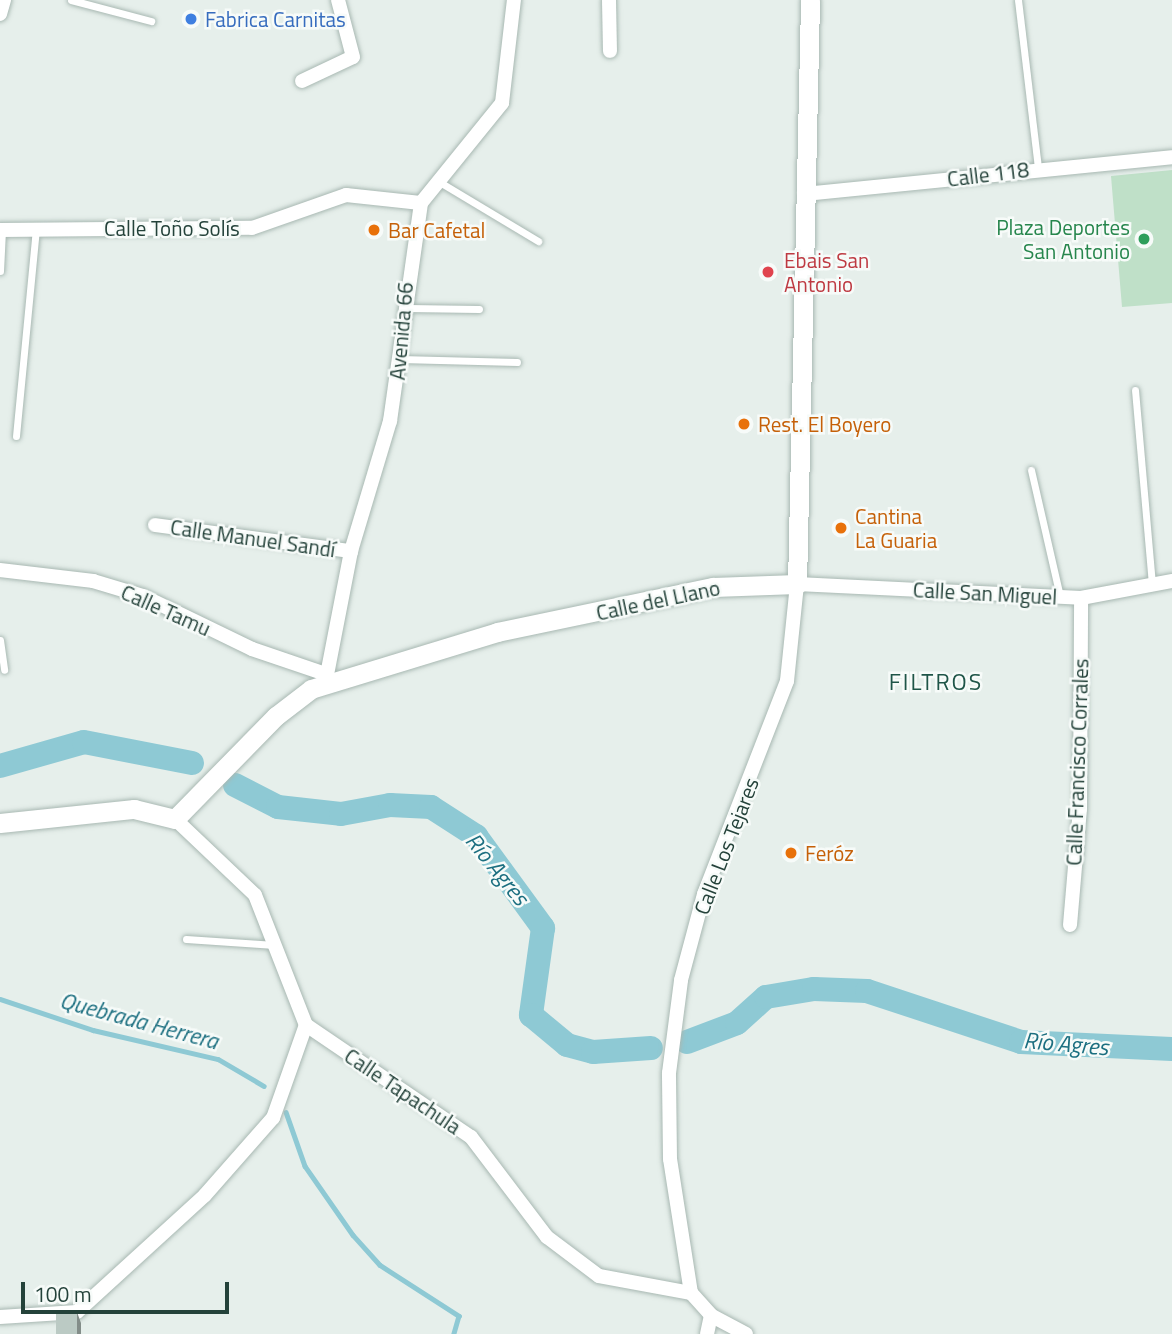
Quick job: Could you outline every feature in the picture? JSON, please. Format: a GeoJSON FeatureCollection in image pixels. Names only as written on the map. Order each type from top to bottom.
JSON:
{"type":"FeatureCollection","features":[{"type":"Feature","properties":{"kind":"main road"},"geometry":{"type":"LineString","coordinates":[[797,584],[810,0]]}},
{"type":"Feature","properties":{"kind":"main road","name":"Calle del Llano"},"geometry":{"type":"LineString","coordinates":[[175,819],[294,699],[325,679],[497,632],[713,587],[797,584]]}},
{"type":"Feature","properties":{"kind":"main road"},"geometry":{"type":"LineString","coordinates":[[0,823],[134,809],[175,819]]}},
{"type":"Feature","properties":{"kind":"street"},"geometry":{"type":"LineString","coordinates":[[0,14],[4,0]]}},
{"type":"Feature","properties":{"kind":"street"},"geometry":{"type":"LineString","coordinates":[[302,81],[353,57],[338,0]]}},
{"type":"Feature","properties":{"kind":"street","name":"Avenida 66"},"geometry":{"type":"LineString","coordinates":[[325,679],[351,551],[390,421],[400,359],[402,308],[421,203],[502,103],[514,0]]}},
{"type":"Feature","properties":{"kind":"street"},"geometry":{"type":"LineString","coordinates":[[609,0],[610,51]]}},
{"type":"Feature","properties":{"kind":"street","name":"Calle 118"},"geometry":{"type":"LineString","coordinates":[[804,194],[1038,168],[1172,157]]}},
{"type":"Feature","properties":{"kind":"street","name":"Calle Toño Solís"},"geometry":{"type":"LineString","coordinates":[[1,230],[253,228],[346,195],[421,203]]}},
{"type":"Feature","properties":{"kind":"street","name":"Calle Manuel Sandí"},"geometry":{"type":"LineString","coordinates":[[155,525],[351,551]]}},
{"type":"Feature","properties":{"kind":"street","name":"Calle Tamu"},"geometry":{"type":"LineString","coordinates":[[0,570],[93,580],[143,596],[251,649],[325,679]]}},
{"type":"Feature","properties":{"kind":"street","name":"Calle San Miguel"},"geometry":{"type":"LineString","coordinates":[[797,584],[1081,598],[1172,581]]}},
{"type":"Feature","properties":{"kind":"street","name":"Calle Los Tejares"},"geometry":{"type":"LineString","coordinates":[[691,1293],[670,1159],[670,1073],[681,980],[704,894],[787,681],[797,584]]}},
{"type":"Feature","properties":{"kind":"street","name":"Calle Francisco Corrales"},"geometry":{"type":"LineString","coordinates":[[1070,925],[1080,809],[1081,598]]}},
{"type":"Feature","properties":{"kind":"street"},"geometry":{"type":"LineString","coordinates":[[0,1317],[77,1312],[205,1195],[273,1118],[306,1025],[255,895],[175,819]]}},
{"type":"Feature","properties":{"kind":"street","name":"Calle Tapachula"},"geometry":{"type":"LineString","coordinates":[[306,1025],[471,1137],[547,1237],[599,1276],[691,1293]]}},
{"type":"Feature","properties":{"kind":"street"},"geometry":{"type":"LineString","coordinates":[[691,1293],[711,1315],[746,1334]]}},
{"type":"Feature","properties":{"kind":"street"},"geometry":{"type":"LineString","coordinates":[[707,1334],[711,1315]]}},
{"type":"Feature","properties":{"kind":"lane"},"geometry":{"type":"LineString","coordinates":[[71,0],[151,21]]}},
{"type":"Feature","properties":{"kind":"lane"},"geometry":{"type":"LineString","coordinates":[[1018,0],[1038,168]]}},
{"type":"Feature","properties":{"kind":"lane"},"geometry":{"type":"LineString","coordinates":[[438,181],[538,241]]}},
{"type":"Feature","properties":{"kind":"lane"},"geometry":{"type":"LineString","coordinates":[[16,436],[36,228]]}},
{"type":"Feature","properties":{"kind":"lane"},"geometry":{"type":"LineString","coordinates":[[0,271],[1,230]]}},
{"type":"Feature","properties":{"kind":"lane"},"geometry":{"type":"LineString","coordinates":[[402,308],[479,309]]}},
{"type":"Feature","properties":{"kind":"lane"},"geometry":{"type":"LineString","coordinates":[[400,359],[517,362]]}},
{"type":"Feature","properties":{"kind":"lane"},"geometry":{"type":"LineString","coordinates":[[1135,390],[1152,586]]}},
{"type":"Feature","properties":{"kind":"lane"},"geometry":{"type":"LineString","coordinates":[[1031,470],[1060,597]]}},
{"type":"Feature","properties":{"kind":"lane"},"geometry":{"type":"LineString","coordinates":[[0,640],[4,670]]}},
{"type":"Feature","properties":{"kind":"lane"},"geometry":{"type":"LineString","coordinates":[[186,939],[275,945]]}},
{"type":"Feature","properties":{"kind":"green space","name":"Plaza Deportes San Antonio"},"geometry":{"type":"Polygon","coordinates":[[[1172,170],[1172,303],[1122,307],[1111,176],[1172,170]]]}},
{"type":"Feature","properties":{"kind":"building"},"geometry":{"type":"Polygon","coordinates":[[[56,1312],[77,1312],[77,1334],[56,1334],[56,1312]]]}},
{"type":"Feature","properties":{"kind":"waterway","name":"Río Agres"},"geometry":{"type":"LineString","coordinates":[[0,766],[84,742],[192,763]]}},
{"type":"Feature","properties":{"kind":"waterway","name":"Río Agres"},"geometry":{"type":"LineString","coordinates":[[235,785],[278,807],[341,814],[390,805],[431,807],[476,836],[543,928],[531,1015],[567,1045],[593,1052],[651,1048]]}},
{"type":"Feature","properties":{"kind":"waterway","name":"Río Agres"},"geometry":{"type":"LineString","coordinates":[[687,1042],[737,1023],[766,997],[814,989],[867,991],[1021,1042],[1172,1049]]}},
{"type":"Feature","properties":{"kind":"waterway","name":"Quebrada Herrera"},"geometry":{"type":"LineString","coordinates":[[0,999],[93,1030],[218,1059],[264,1086]]}},
{"type":"Feature","properties":{"kind":"waterway","name":"Quebrada Herrera"},"geometry":{"type":"LineString","coordinates":[[286,1112],[305,1166],[353,1235],[380,1265],[459,1316],[454,1334]]}},
{"type":"Feature","properties":{"kind":"place","name":"Fabrica Carnitas"},"geometry":{"type":"Point","coordinates":[191,19]}},
{"type":"Feature","properties":{"kind":"place","name":"Bar Cafetal"},"geometry":{"type":"Point","coordinates":[374,230]}},
{"type":"Feature","properties":{"kind":"place","name":"Plaza Deportes San Antonio"},"geometry":{"type":"Point","coordinates":[1144,239]}},
{"type":"Feature","properties":{"kind":"place","name":"Ebais San Antonio"},"geometry":{"type":"Point","coordinates":[768,272]}},
{"type":"Feature","properties":{"kind":"place","name":"Rest. El Boyero"},"geometry":{"type":"Point","coordinates":[744,424]}},
{"type":"Feature","properties":{"kind":"place","name":"Cantina La Guaria"},"geometry":{"type":"Point","coordinates":[841,528]}},
{"type":"Feature","properties":{"kind":"place","name":"Feróz"},"geometry":{"type":"Point","coordinates":[791,853]}},
{"type":"Feature","properties":{"kind":"district","name":"FILTROS"},"geometry":{"type":"Point","coordinates":[936,682]}}]}
